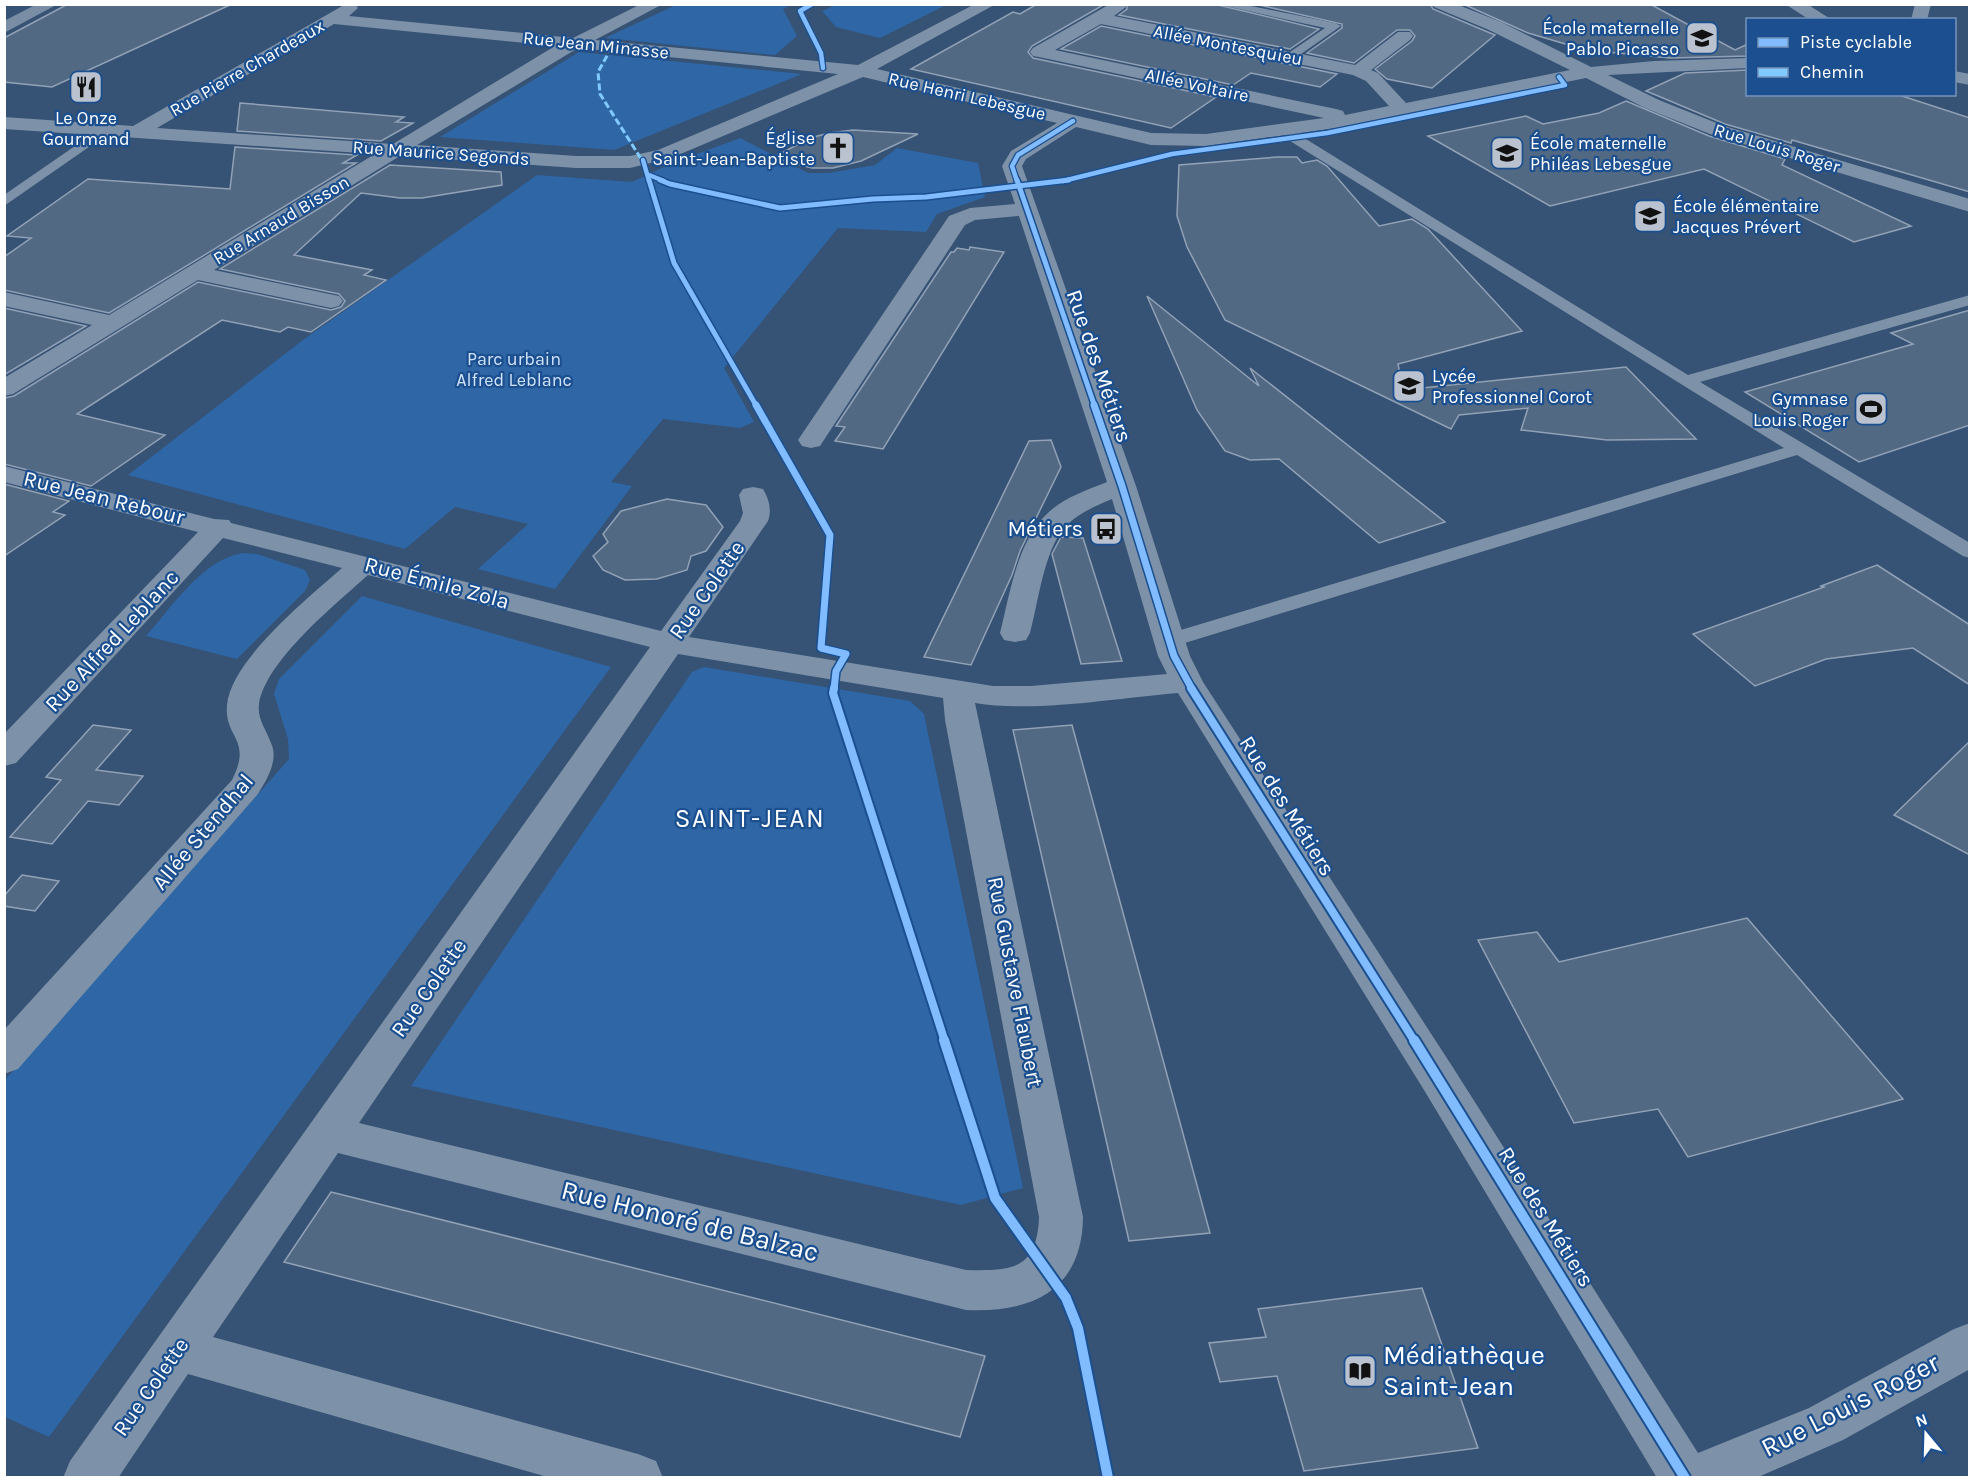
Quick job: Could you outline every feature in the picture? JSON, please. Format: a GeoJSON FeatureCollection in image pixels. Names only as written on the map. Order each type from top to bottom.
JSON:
{"type":"FeatureCollection","features":[{"type":"Feature","properties":{"kind":"street"},"geometry":{"type":"LineString","coordinates":[[4,28],[50,4]]}},
{"type":"Feature","properties":{"kind":"street","name":"Rue Pierre Chardeaux"},"geometry":{"type":"LineString","coordinates":[[136,132],[357,4]]}},
{"type":"Feature","properties":{"kind":"street","name":"Rue Arnaud Bisson"},"geometry":{"type":"LineString","coordinates":[[4,389],[573,43],[655,4]]}},
{"type":"Feature","properties":{"kind":"street","name":"Rue Maurice Segonds"},"geometry":{"type":"LineString","coordinates":[[4,123],[598,163],[643,159],[671,151],[861,71],[988,4]]}},
{"type":"Feature","properties":{"kind":"street"},"geometry":{"type":"LineString","coordinates":[[1098,18],[1122,4]]}},
{"type":"Feature","properties":{"kind":"street","name":"Rue Louis Roger"},"geometry":{"type":"LineString","coordinates":[[1440,4],[1487,22],[1652,104],[1717,130],[1970,206]]}},
{"type":"Feature","properties":{"kind":"street"},"geometry":{"type":"LineString","coordinates":[[1793,4],[1820,18]]}},
{"type":"Feature","properties":{"kind":"street","name":"Allée Voltaire"},"geometry":{"type":"LineString","coordinates":[[1098,18],[1038,52],[1355,119]]}},
{"type":"Feature","properties":{"kind":"street","name":"Allée Montesquieu"},"geometry":{"type":"LineString","coordinates":[[1098,18],[1358,71],[1376,80],[1401,109]]}},
{"type":"Feature","properties":{"kind":"street","name":"Rue Jean Minasse"},"geometry":{"type":"LineString","coordinates":[[331,19],[861,71]]}},
{"type":"Feature","properties":{"kind":"street"},"geometry":{"type":"LineString","coordinates":[[1358,71],[1404,36]]}},
{"type":"Feature","properties":{"kind":"street","name":"Rue Henri Lebesgue"},"geometry":{"type":"LineString","coordinates":[[861,71],[1151,139],[1176,141],[1292,129],[1355,119],[1591,72],[1664,65],[1746,63]]}},
{"type":"Feature","properties":{"kind":"street","name":"Rue des Métiers"},"geometry":{"type":"LineString","coordinates":[[1073,121],[1014,159],[1013,171],[1122,486],[1168,641],[1187,682],[1445,1088],[1685,1478]]}},
{"type":"Feature","properties":{"kind":"street"},"geometry":{"type":"LineString","coordinates":[[811,440],[957,221],[970,214],[1026,209]]}},
{"type":"Feature","properties":{"kind":"street"},"geometry":{"type":"LineString","coordinates":[[195,273],[331,301]]}},
{"type":"Feature","properties":{"kind":"street"},"geometry":{"type":"LineString","coordinates":[[4,299],[113,323]]}},
{"type":"Feature","properties":{"kind":"street","name":"Rue Jean Rebour"},"geometry":{"type":"LineString","coordinates":[[4,474],[212,524]]}},
{"type":"Feature","properties":{"kind":"street"},"geometry":{"type":"LineString","coordinates":[[1015,633],[1041,543],[1053,524],[1081,504],[1122,486]]}},
{"type":"Feature","properties":{"kind":"street","name":"Rue Colette"},"geometry":{"type":"LineString","coordinates":[[88,1478],[754,521],[757,513],[753,495]]}},
{"type":"Feature","properties":{"kind":"street","name":"Rue Émile Zola"},"geometry":{"type":"LineString","coordinates":[[212,524],[670,643],[958,692],[1021,696],[1187,682]]}},
{"type":"Feature","properties":{"kind":"street","name":"Rue Alfred Leblanc"},"geometry":{"type":"LineString","coordinates":[[4,755],[212,524]]}},
{"type":"Feature","properties":{"kind":"street","name":"Allée Stendhal"},"geometry":{"type":"LineString","coordinates":[[4,1058],[246,786],[258,760],[258,749],[247,723],[243,704],[252,680],[276,648],[301,622],[364,564]]}},
{"type":"Feature","properties":{"kind":"street","name":"Rue Gustave Flaubert"},"geometry":{"type":"LineString","coordinates":[[958,692],[1060,1217],[1060,1245],[1056,1257],[1047,1269]]}},
{"type":"Feature","properties":{"kind":"street","name":"Rue Honoré de Balzac"},"geometry":{"type":"LineString","coordinates":[[328,1133],[966,1290],[998,1291],[1023,1285],[1047,1269]]}},
{"type":"Feature","properties":{"kind":"street","name":"Rue Louis Roger"},"geometry":{"type":"LineString","coordinates":[[1697,1478],[1826,1424],[1970,1344]]}},
{"type":"Feature","properties":{"kind":"street"},"geometry":{"type":"LineString","coordinates":[[177,1349],[638,1478]]}},
{"type":"Feature","properties":{"kind":"lane"},"geometry":{"type":"LineString","coordinates":[[1221,4],[1335,26],[1291,57]]}},
{"type":"Feature","properties":{"kind":"lane"},"geometry":{"type":"LineString","coordinates":[[1292,129],[1295,138],[1686,381],[1970,552]]}},
{"type":"Feature","properties":{"kind":"lane"},"geometry":{"type":"LineString","coordinates":[[4,201],[104,130]]}},
{"type":"Feature","properties":{"kind":"lane"},"geometry":{"type":"LineString","coordinates":[[1686,381],[1970,300]]}},
{"type":"Feature","properties":{"kind":"lane"},"geometry":{"type":"LineString","coordinates":[[1168,641],[1798,448]]}},
{"type":"Feature","properties":{"kind":"green space"},"geometry":{"type":"Polygon","coordinates":[[[678,4],[791,5],[783,9],[797,36],[775,55],[605,38],[678,4]]]}},
{"type":"Feature","properties":{"kind":"green space"},"geometry":{"type":"Polygon","coordinates":[[[835,5],[946,5],[880,38],[836,27],[822,11],[835,5]]]}},
{"type":"Feature","properties":{"kind":"green space"},"geometry":{"type":"Polygon","coordinates":[[[579,52],[802,74],[614,150],[440,137],[579,52]]]}},
{"type":"Feature","properties":{"kind":"green space","name":"Parc urbain Alfred Leblanc"},"geometry":{"type":"Polygon","coordinates":[[[740,138],[808,173],[829,173],[875,165],[897,148],[978,163],[985,197],[937,214],[926,232],[838,228],[724,368],[754,422],[740,428],[663,419],[611,482],[632,486],[555,589],[478,569],[528,524],[455,507],[405,549],[128,475],[303,340],[537,175],[632,182],[670,164],[740,138]]]}},
{"type":"Feature","properties":{"kind":"green space"},"geometry":{"type":"Polygon","coordinates":[[[242,553],[257,554],[305,570],[310,580],[305,591],[237,659],[146,636],[201,575],[227,557],[242,553]]]}},
{"type":"Feature","properties":{"kind":"green space"},"geometry":{"type":"Polygon","coordinates":[[[362,596],[611,667],[49,1437],[5,1417],[5,1080],[289,759],[288,739],[274,694],[279,679],[362,596]]]}},
{"type":"Feature","properties":{"kind":"green space"},"geometry":{"type":"Polygon","coordinates":[[[704,667],[910,701],[924,714],[1023,1188],[961,1205],[411,1086],[692,672],[704,667]]]}},
{"type":"Feature","properties":{"kind":"building"},"geometry":{"type":"Polygon","coordinates":[[[68,4],[232,4],[52,87],[4,82],[4,38],[68,4]]]}},
{"type":"Feature","properties":{"kind":"building"},"geometry":{"type":"Polygon","coordinates":[[[1037,4],[1105,4],[1032,46],[1028,52],[1033,58],[1216,97],[1171,128],[911,69],[1013,12],[1020,14],[1037,4]]]}},
{"type":"Feature","properties":{"kind":"building"},"geometry":{"type":"Polygon","coordinates":[[[1127,4],[1214,4],[1319,29],[1290,49],[1119,15],[1127,9],[1127,4]]]}},
{"type":"Feature","properties":{"kind":"building"},"geometry":{"type":"Polygon","coordinates":[[[1255,4],[1430,4],[1433,9],[1495,35],[1432,88],[1387,79],[1375,69],[1412,41],[1415,36],[1410,30],[1397,30],[1354,63],[1307,53],[1342,28],[1342,24],[1255,4]]]}},
{"type":"Feature","properties":{"kind":"building"},"geometry":{"type":"Polygon","coordinates":[[[1463,4],[1650,4],[1735,50],[1746,45],[1746,56],[1670,58],[1586,50],[1528,33],[1463,4]]]}},
{"type":"Feature","properties":{"kind":"building"},"geometry":{"type":"Polygon","coordinates":[[[1101,26],[1337,74],[1320,87],[1251,73],[1233,85],[1061,49],[1101,26]]]}},
{"type":"Feature","properties":{"kind":"building"},"geometry":{"type":"Polygon","coordinates":[[[1746,70],[1746,96],[1902,96],[1970,118],[1970,192],[1792,140],[1791,143],[1725,124],[1646,91],[1685,73],[1746,70]]]}},
{"type":"Feature","properties":{"kind":"building"},"geometry":{"type":"Polygon","coordinates":[[[1626,101],[1709,136],[1785,159],[1782,165],[1911,226],[1854,242],[1704,169],[1550,206],[1428,136],[1526,116],[1543,124],[1599,113],[1626,101]]]}},
{"type":"Feature","properties":{"kind":"building"},"geometry":{"type":"Polygon","coordinates":[[[240,103],[404,117],[396,122],[413,123],[381,141],[237,131],[240,103]]]}},
{"type":"Feature","properties":{"kind":"building","name":"Église Saint-Jean-Baptiste"},"geometry":{"type":"Polygon","coordinates":[[[853,130],[918,134],[861,161],[833,168],[812,168],[772,158],[810,138],[853,130]]]}},
{"type":"Feature","properties":{"kind":"building"},"geometry":{"type":"Polygon","coordinates":[[[235,147],[357,155],[343,163],[356,163],[109,313],[4,290],[4,257],[31,238],[7,236],[88,179],[230,189],[235,147]]]}},
{"type":"Feature","properties":{"kind":"building"},"geometry":{"type":"Polygon","coordinates":[[[1297,157],[1302,163],[1317,160],[1327,166],[1379,226],[1412,219],[1428,229],[1522,331],[1398,364],[1403,390],[1626,367],[1696,439],[1607,440],[1521,430],[1528,408],[1459,415],[1451,429],[1225,320],[1187,247],[1177,216],[1179,165],[1297,157]]]}},
{"type":"Feature","properties":{"kind":"building"},"geometry":{"type":"Polygon","coordinates":[[[390,165],[501,172],[502,185],[422,198],[361,193],[294,255],[372,270],[364,275],[386,280],[311,332],[288,327],[280,332],[222,320],[77,414],[165,435],[91,486],[4,464],[4,398],[14,396],[198,282],[331,310],[341,307],[345,301],[339,294],[220,269],[390,165]]]}},
{"type":"Feature","properties":{"kind":"building"},"geometry":{"type":"Polygon","coordinates":[[[970,247],[1004,252],[883,449],[835,441],[845,427],[836,426],[951,252],[957,248],[969,250],[970,247]]]}},
{"type":"Feature","properties":{"kind":"building"},"geometry":{"type":"Polygon","coordinates":[[[1147,296],[1259,386],[1250,368],[1445,522],[1379,543],[1279,459],[1250,460],[1225,451],[1197,410],[1147,296]]]}},
{"type":"Feature","properties":{"kind":"building"},"geometry":{"type":"Polygon","coordinates":[[[4,308],[86,326],[4,375],[4,308]]]}},
{"type":"Feature","properties":{"kind":"building","name":"Gymnase Louis Roger"},"geometry":{"type":"Polygon","coordinates":[[[1970,310],[1970,425],[1859,462],[1745,392],[1913,344],[1891,333],[1970,310]]]}},
{"type":"Feature","properties":{"kind":"building"},"geometry":{"type":"Polygon","coordinates":[[[1051,440],[1061,467],[1020,551],[1012,575],[971,665],[924,657],[1029,441],[1051,440]]]}},
{"type":"Feature","properties":{"kind":"building"},"geometry":{"type":"Polygon","coordinates":[[[4,484],[69,501],[53,512],[65,515],[4,556],[4,484]]]}},
{"type":"Feature","properties":{"kind":"building"},"geometry":{"type":"Polygon","coordinates":[[[667,499],[706,505],[723,527],[706,551],[691,556],[687,570],[657,579],[625,580],[603,570],[593,556],[608,542],[603,534],[621,511],[667,499]]]}},
{"type":"Feature","properties":{"kind":"building"},"geometry":{"type":"Polygon","coordinates":[[[1061,537],[1083,538],[1122,661],[1081,664],[1052,554],[1061,537]]]}},
{"type":"Feature","properties":{"kind":"building"},"geometry":{"type":"Polygon","coordinates":[[[1877,565],[1970,625],[1970,685],[1913,648],[1826,659],[1755,686],[1693,634],[1824,587],[1821,586],[1877,565]]]}},
{"type":"Feature","properties":{"kind":"building"},"geometry":{"type":"Polygon","coordinates":[[[93,725],[131,730],[96,770],[143,776],[119,805],[88,801],[52,844],[10,837],[61,780],[46,777],[93,725]]]}},
{"type":"Feature","properties":{"kind":"building"},"geometry":{"type":"Polygon","coordinates":[[[1072,725],[1210,1233],[1129,1241],[1013,730],[1072,725]]]}},
{"type":"Feature","properties":{"kind":"building"},"geometry":{"type":"Polygon","coordinates":[[[1970,741],[1970,855],[1894,815],[1970,741]]]}},
{"type":"Feature","properties":{"kind":"building"},"geometry":{"type":"Polygon","coordinates":[[[22,875],[59,881],[35,911],[4,906],[4,896],[22,875]]]}},
{"type":"Feature","properties":{"kind":"building"},"geometry":{"type":"Polygon","coordinates":[[[1747,918],[1903,1099],[1688,1157],[1658,1109],[1574,1123],[1478,940],[1537,932],[1559,962],[1747,918]]]}},
{"type":"Feature","properties":{"kind":"building"},"geometry":{"type":"Polygon","coordinates":[[[331,1192],[985,1356],[960,1437],[284,1262],[331,1192]]]}},
{"type":"Feature","properties":{"kind":"building"},"geometry":{"type":"Polygon","coordinates":[[[1422,1288],[1478,1448],[1304,1471],[1277,1376],[1220,1382],[1209,1343],[1266,1337],[1258,1309],[1422,1288]]]}},
{"type":"Feature","properties":{"kind":"marked path"},"geometry":{"type":"LineString","coordinates":[[612,47],[598,72],[600,94],[645,165]]}},
{"type":"Feature","properties":{"kind":"cycle path"},"geometry":{"type":"LineString","coordinates":[[812,4],[800,11],[821,53],[823,68]]}},
{"type":"Feature","properties":{"kind":"cycle path"},"geometry":{"type":"LineString","coordinates":[[649,175],[670,184],[780,208],[873,199],[926,197],[987,188],[1060,182],[1172,154],[1327,133],[1565,85],[1559,77]]}},
{"type":"Feature","properties":{"kind":"cycle path"},"geometry":{"type":"LineString","coordinates":[[1073,121],[1018,155],[1012,166],[1122,486],[1174,656],[1187,682],[1438,1078],[1685,1478]]}},
{"type":"Feature","properties":{"kind":"cycle path"},"geometry":{"type":"LineString","coordinates":[[643,160],[674,263],[830,535],[821,648],[846,654],[836,671],[833,693],[995,1198],[1066,1298],[1078,1328],[1108,1478]]}},
{"type":"Feature","properties":{"kind":"place","name":"École maternelle Pablo Picasso"},"geometry":{"type":"Point","coordinates":[1702,38]}},
{"type":"Feature","properties":{"kind":"place","name":"Le Onze Gourmand"},"geometry":{"type":"Point","coordinates":[86,87]}},
{"type":"Feature","properties":{"kind":"place","name":"Église Saint-Jean-Baptiste"},"geometry":{"type":"Point","coordinates":[838,148]}},
{"type":"Feature","properties":{"kind":"place","name":"École maternelle Philéas Lebesgue"},"geometry":{"type":"Point","coordinates":[1507,153]}},
{"type":"Feature","properties":{"kind":"place","name":"École élémentaire Jacques Prévert"},"geometry":{"type":"Point","coordinates":[1650,216]}},
{"type":"Feature","properties":{"kind":"place","name":"Lycée Professionnel Corot"},"geometry":{"type":"Point","coordinates":[1409,386]}},
{"type":"Feature","properties":{"kind":"place","name":"Gymnase Louis Roger"},"geometry":{"type":"Point","coordinates":[1871,409]}},
{"type":"Feature","properties":{"kind":"place","name":"Métiers"},"geometry":{"type":"Point","coordinates":[1106,529]}},
{"type":"Feature","properties":{"kind":"place","name":"Médiathèque Saint-Jean"},"geometry":{"type":"Point","coordinates":[1360,1371]}},
{"type":"Feature","properties":{"kind":"district","name":"SAINT-JEAN"},"geometry":{"type":"Point","coordinates":[750,818]}}]}
